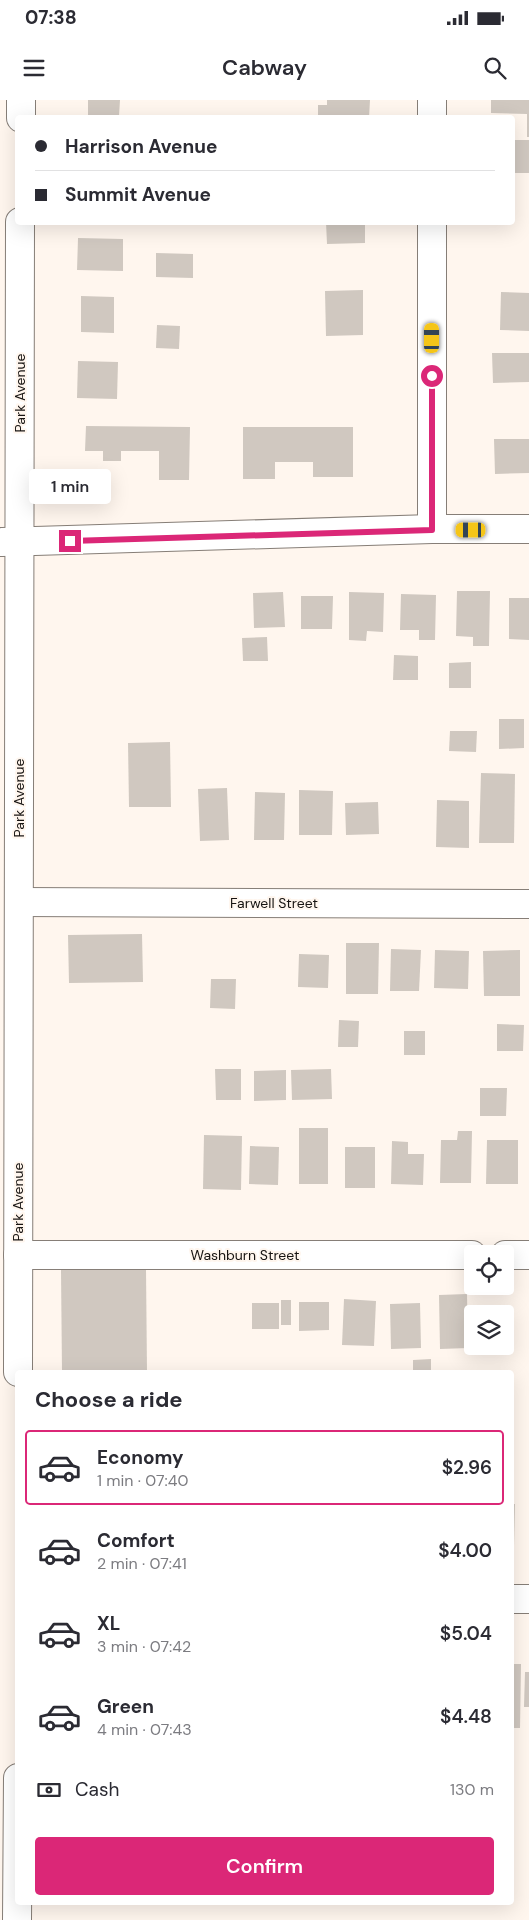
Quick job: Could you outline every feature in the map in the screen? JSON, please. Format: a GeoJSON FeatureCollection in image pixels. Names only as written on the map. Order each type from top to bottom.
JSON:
{"type":"FeatureCollection","features":[{"type":"Feature","properties":{"kind":"street"},"geometry":{"type":"LineString","coordinates":[[21,100],[21,115]]}},
{"type":"Feature","properties":{"kind":"street"},"geometry":{"type":"LineString","coordinates":[[432,100],[432,115]]}},
{"type":"Feature","properties":{"kind":"street","name":"Park Avenue"},"geometry":{"type":"LineString","coordinates":[[18,1370],[19,902],[9,542],[10,260],[19,225]]}},
{"type":"Feature","properties":{"kind":"street"},"geometry":{"type":"LineString","coordinates":[[432,225],[432,530]]}},
{"type":"Feature","properties":{"kind":"street"},"geometry":{"type":"LineString","coordinates":[[9,542],[432,530],[529,530]]}},
{"type":"Feature","properties":{"kind":"street","name":"Farwell Street"},"geometry":{"type":"LineString","coordinates":[[19,902],[529,904]]}},
{"type":"Feature","properties":{"kind":"street","name":"Washburn Street"},"geometry":{"type":"LineString","coordinates":[[18,1255],[464,1255]]}},
{"type":"Feature","properties":{"kind":"street"},"geometry":{"type":"LineString","coordinates":[[514,1255],[529,1255]]}},
{"type":"Feature","properties":{"kind":"street"},"geometry":{"type":"LineString","coordinates":[[514,1599],[529,1599]]}},
{"type":"Feature","properties":{"kind":"street"},"geometry":{"type":"LineString","coordinates":[[17,1905],[17,1920]]}},
{"type":"Feature","properties":{"kind":"building"},"geometry":{"type":"Polygon","coordinates":[[[88,100],[120,100],[119,115],[88,115],[88,100]]]}},
{"type":"Feature","properties":{"kind":"building"},"geometry":{"type":"Polygon","coordinates":[[[327,100],[370,100],[369,115],[318,115],[318,105],[327,105],[327,100]]]}},
{"type":"Feature","properties":{"kind":"building"},"geometry":{"type":"Polygon","coordinates":[[[491,100],[529,100],[529,137],[527,137],[527,114],[491,113],[491,100]]]}},
{"type":"Feature","properties":{"kind":"building"},"geometry":{"type":"Polygon","coordinates":[[[515,140],[529,140],[529,173],[515,173],[515,140]]]}},
{"type":"Feature","properties":{"kind":"building"},"geometry":{"type":"Polygon","coordinates":[[[326,225],[365,225],[365,243],[327,244],[326,225]]]}},
{"type":"Feature","properties":{"kind":"building"},"geometry":{"type":"Polygon","coordinates":[[[78,238],[123,239],[123,271],[77,270],[78,238]]]}},
{"type":"Feature","properties":{"kind":"building"},"geometry":{"type":"Polygon","coordinates":[[[156,253],[193,254],[193,278],[156,277],[156,253]]]}},
{"type":"Feature","properties":{"kind":"building"},"geometry":{"type":"Polygon","coordinates":[[[363,290],[363,335],[326,336],[325,291],[363,290]]]}},
{"type":"Feature","properties":{"kind":"building"},"geometry":{"type":"Polygon","coordinates":[[[501,292],[529,293],[529,331],[500,330],[501,292]]]}},
{"type":"Feature","properties":{"kind":"building"},"geometry":{"type":"Polygon","coordinates":[[[81,296],[114,297],[114,333],[81,332],[81,296]]]}},
{"type":"Feature","properties":{"kind":"building"},"geometry":{"type":"Polygon","coordinates":[[[157,325],[180,326],[179,349],[156,348],[157,325]]]}},
{"type":"Feature","properties":{"kind":"building"},"geometry":{"type":"Polygon","coordinates":[[[492,353],[529,353],[529,382],[493,383],[492,353]]]}},
{"type":"Feature","properties":{"kind":"building"},"geometry":{"type":"Polygon","coordinates":[[[78,361],[118,362],[117,399],[77,398],[78,361]]]}},
{"type":"Feature","properties":{"kind":"building"},"geometry":{"type":"Polygon","coordinates":[[[86,426],[190,427],[189,480],[159,480],[159,451],[121,451],[121,461],[103,461],[103,451],[85,451],[86,426]]]}},
{"type":"Feature","properties":{"kind":"building"},"geometry":{"type":"Polygon","coordinates":[[[243,427],[353,427],[353,477],[313,477],[313,462],[275,462],[275,479],[243,479],[243,427]]]}},
{"type":"Feature","properties":{"kind":"building"},"geometry":{"type":"Polygon","coordinates":[[[494,439],[529,439],[529,473],[495,474],[494,439]]]}},
{"type":"Feature","properties":{"kind":"building"},"geometry":{"type":"Polygon","coordinates":[[[457,591],[490,591],[489,646],[473,646],[473,637],[456,636],[457,591]]]}},
{"type":"Feature","properties":{"kind":"building"},"geometry":{"type":"Polygon","coordinates":[[[283,592],[285,627],[254,628],[253,593],[283,592]]]}},
{"type":"Feature","properties":{"kind":"building"},"geometry":{"type":"Polygon","coordinates":[[[349,592],[384,593],[383,632],[367,631],[366,641],[349,640],[349,592]]]}},
{"type":"Feature","properties":{"kind":"building"},"geometry":{"type":"Polygon","coordinates":[[[401,594],[436,595],[435,640],[419,640],[419,630],[400,630],[401,594]]]}},
{"type":"Feature","properties":{"kind":"building"},"geometry":{"type":"Polygon","coordinates":[[[301,596],[333,596],[332,629],[301,629],[301,596]]]}},
{"type":"Feature","properties":{"kind":"building"},"geometry":{"type":"Polygon","coordinates":[[[509,598],[529,598],[529,640],[509,639],[509,598]]]}},
{"type":"Feature","properties":{"kind":"building"},"geometry":{"type":"Polygon","coordinates":[[[267,637],[268,661],[243,661],[242,638],[267,637]]]}},
{"type":"Feature","properties":{"kind":"building"},"geometry":{"type":"Polygon","coordinates":[[[394,655],[418,656],[418,680],[393,680],[394,655]]]}},
{"type":"Feature","properties":{"kind":"building"},"geometry":{"type":"Polygon","coordinates":[[[471,662],[471,688],[449,688],[449,663],[471,662]]]}},
{"type":"Feature","properties":{"kind":"building"},"geometry":{"type":"Polygon","coordinates":[[[499,719],[524,719],[524,748],[499,749],[499,719]]]}},
{"type":"Feature","properties":{"kind":"building"},"geometry":{"type":"Polygon","coordinates":[[[450,731],[477,731],[476,752],[449,751],[450,731]]]}},
{"type":"Feature","properties":{"kind":"building"},"geometry":{"type":"Polygon","coordinates":[[[170,742],[171,807],[129,807],[128,743],[170,742]]]}},
{"type":"Feature","properties":{"kind":"building"},"geometry":{"type":"Polygon","coordinates":[[[481,773],[515,774],[514,843],[479,843],[481,773]]]}},
{"type":"Feature","properties":{"kind":"building"},"geometry":{"type":"Polygon","coordinates":[[[227,788],[229,840],[200,841],[198,789],[227,788]]]}},
{"type":"Feature","properties":{"kind":"building"},"geometry":{"type":"Polygon","coordinates":[[[299,790],[333,791],[332,835],[299,835],[299,790]]]}},
{"type":"Feature","properties":{"kind":"building"},"geometry":{"type":"Polygon","coordinates":[[[255,792],[285,793],[284,840],[254,840],[255,792]]]}},
{"type":"Feature","properties":{"kind":"building"},"geometry":{"type":"Polygon","coordinates":[[[437,800],[469,801],[469,848],[436,847],[437,800]]]}},
{"type":"Feature","properties":{"kind":"building"},"geometry":{"type":"Polygon","coordinates":[[[378,802],[379,834],[346,835],[345,803],[378,802]]]}},
{"type":"Feature","properties":{"kind":"building"},"geometry":{"type":"Polygon","coordinates":[[[142,934],[143,982],[69,983],[68,935],[142,934]]]}},
{"type":"Feature","properties":{"kind":"building"},"geometry":{"type":"Polygon","coordinates":[[[346,943],[379,943],[378,994],[346,994],[346,943]]]}},
{"type":"Feature","properties":{"kind":"building"},"geometry":{"type":"Polygon","coordinates":[[[391,949],[421,950],[419,991],[390,991],[391,949]]]}},
{"type":"Feature","properties":{"kind":"building"},"geometry":{"type":"Polygon","coordinates":[[[435,950],[469,951],[468,989],[434,988],[435,950]]]}},
{"type":"Feature","properties":{"kind":"building"},"geometry":{"type":"Polygon","coordinates":[[[520,950],[520,996],[484,996],[483,951],[520,950]]]}},
{"type":"Feature","properties":{"kind":"building"},"geometry":{"type":"Polygon","coordinates":[[[299,954],[329,955],[328,988],[298,987],[299,954]]]}},
{"type":"Feature","properties":{"kind":"building"},"geometry":{"type":"Polygon","coordinates":[[[211,979],[236,979],[235,1009],[210,1008],[211,979]]]}},
{"type":"Feature","properties":{"kind":"building"},"geometry":{"type":"Polygon","coordinates":[[[339,1020],[359,1021],[358,1047],[338,1047],[339,1020]]]}},
{"type":"Feature","properties":{"kind":"building"},"geometry":{"type":"Polygon","coordinates":[[[497,1024],[524,1025],[523,1051],[497,1051],[497,1024]]]}},
{"type":"Feature","properties":{"kind":"building"},"geometry":{"type":"Polygon","coordinates":[[[404,1031],[425,1031],[425,1055],[404,1055],[404,1031]]]}},
{"type":"Feature","properties":{"kind":"building"},"geometry":{"type":"Polygon","coordinates":[[[215,1069],[241,1069],[241,1100],[216,1100],[215,1069]]]}},
{"type":"Feature","properties":{"kind":"building"},"geometry":{"type":"Polygon","coordinates":[[[331,1069],[332,1099],[292,1100],[291,1070],[331,1069]]]}},
{"type":"Feature","properties":{"kind":"building"},"geometry":{"type":"Polygon","coordinates":[[[286,1070],[286,1100],[254,1101],[254,1071],[286,1070]]]}},
{"type":"Feature","properties":{"kind":"building"},"geometry":{"type":"Polygon","coordinates":[[[480,1088],[507,1088],[506,1116],[480,1116],[480,1088]]]}},
{"type":"Feature","properties":{"kind":"building"},"geometry":{"type":"Polygon","coordinates":[[[299,1128],[328,1128],[328,1184],[299,1184],[299,1128]]]}},
{"type":"Feature","properties":{"kind":"building"},"geometry":{"type":"Polygon","coordinates":[[[458,1131],[472,1131],[471,1183],[440,1183],[441,1140],[457,1140],[458,1131]]]}},
{"type":"Feature","properties":{"kind":"building"},"geometry":{"type":"Polygon","coordinates":[[[204,1135],[242,1136],[241,1190],[203,1189],[204,1135]]]}},
{"type":"Feature","properties":{"kind":"building"},"geometry":{"type":"Polygon","coordinates":[[[487,1140],[518,1140],[518,1184],[486,1184],[487,1140]]]}},
{"type":"Feature","properties":{"kind":"building"},"geometry":{"type":"Polygon","coordinates":[[[392,1141],[408,1142],[408,1154],[424,1154],[423,1185],[391,1184],[392,1141]]]}},
{"type":"Feature","properties":{"kind":"building"},"geometry":{"type":"Polygon","coordinates":[[[250,1146],[279,1147],[278,1185],[249,1184],[250,1146]]]}},
{"type":"Feature","properties":{"kind":"building"},"geometry":{"type":"Polygon","coordinates":[[[345,1147],[375,1147],[375,1188],[345,1188],[345,1147]]]}},
{"type":"Feature","properties":{"kind":"building"},"geometry":{"type":"Polygon","coordinates":[[[146,1269],[147,1370],[62,1370],[61,1270],[146,1269]]]}},
{"type":"Feature","properties":{"kind":"building"},"geometry":{"type":"Polygon","coordinates":[[[439,1295],[467,1295],[467,1305],[464,1305],[464,1348],[440,1349],[439,1295]]]}},
{"type":"Feature","properties":{"kind":"building"},"geometry":{"type":"Polygon","coordinates":[[[344,1299],[376,1301],[374,1346],[342,1345],[344,1299]]]}},
{"type":"Feature","properties":{"kind":"building"},"geometry":{"type":"Polygon","coordinates":[[[281,1300],[291,1300],[291,1325],[281,1325],[281,1300]]]}},
{"type":"Feature","properties":{"kind":"building"},"geometry":{"type":"Polygon","coordinates":[[[299,1302],[329,1302],[329,1330],[299,1331],[299,1302]]]}},
{"type":"Feature","properties":{"kind":"building"},"geometry":{"type":"Polygon","coordinates":[[[252,1303],[279,1303],[279,1329],[252,1329],[252,1303]]]}},
{"type":"Feature","properties":{"kind":"building"},"geometry":{"type":"Polygon","coordinates":[[[420,1303],[421,1348],[391,1349],[390,1304],[420,1303]]]}},
{"type":"Feature","properties":{"kind":"building"},"geometry":{"type":"Polygon","coordinates":[[[431,1359],[431,1370],[413,1370],[413,1360],[431,1359]]]}},
{"type":"Feature","properties":{"kind":"building"},"geometry":{"type":"Polygon","coordinates":[[[514,1504],[515,1504],[514,1546],[514,1504]]]}},
{"type":"Feature","properties":{"kind":"building"},"geometry":{"type":"Polygon","coordinates":[[[514,1664],[521,1664],[520,1728],[514,1728],[514,1664]]]}},
{"type":"Feature","properties":{"kind":"building"},"geometry":{"type":"Polygon","coordinates":[[[525,1672],[529,1672],[529,1707],[524,1707],[525,1672]]]}},
{"type":"Feature","properties":{"kind":"route"},"geometry":{"type":"LineString","coordinates":[[70,541],[432,530],[432,376]]}}]}
